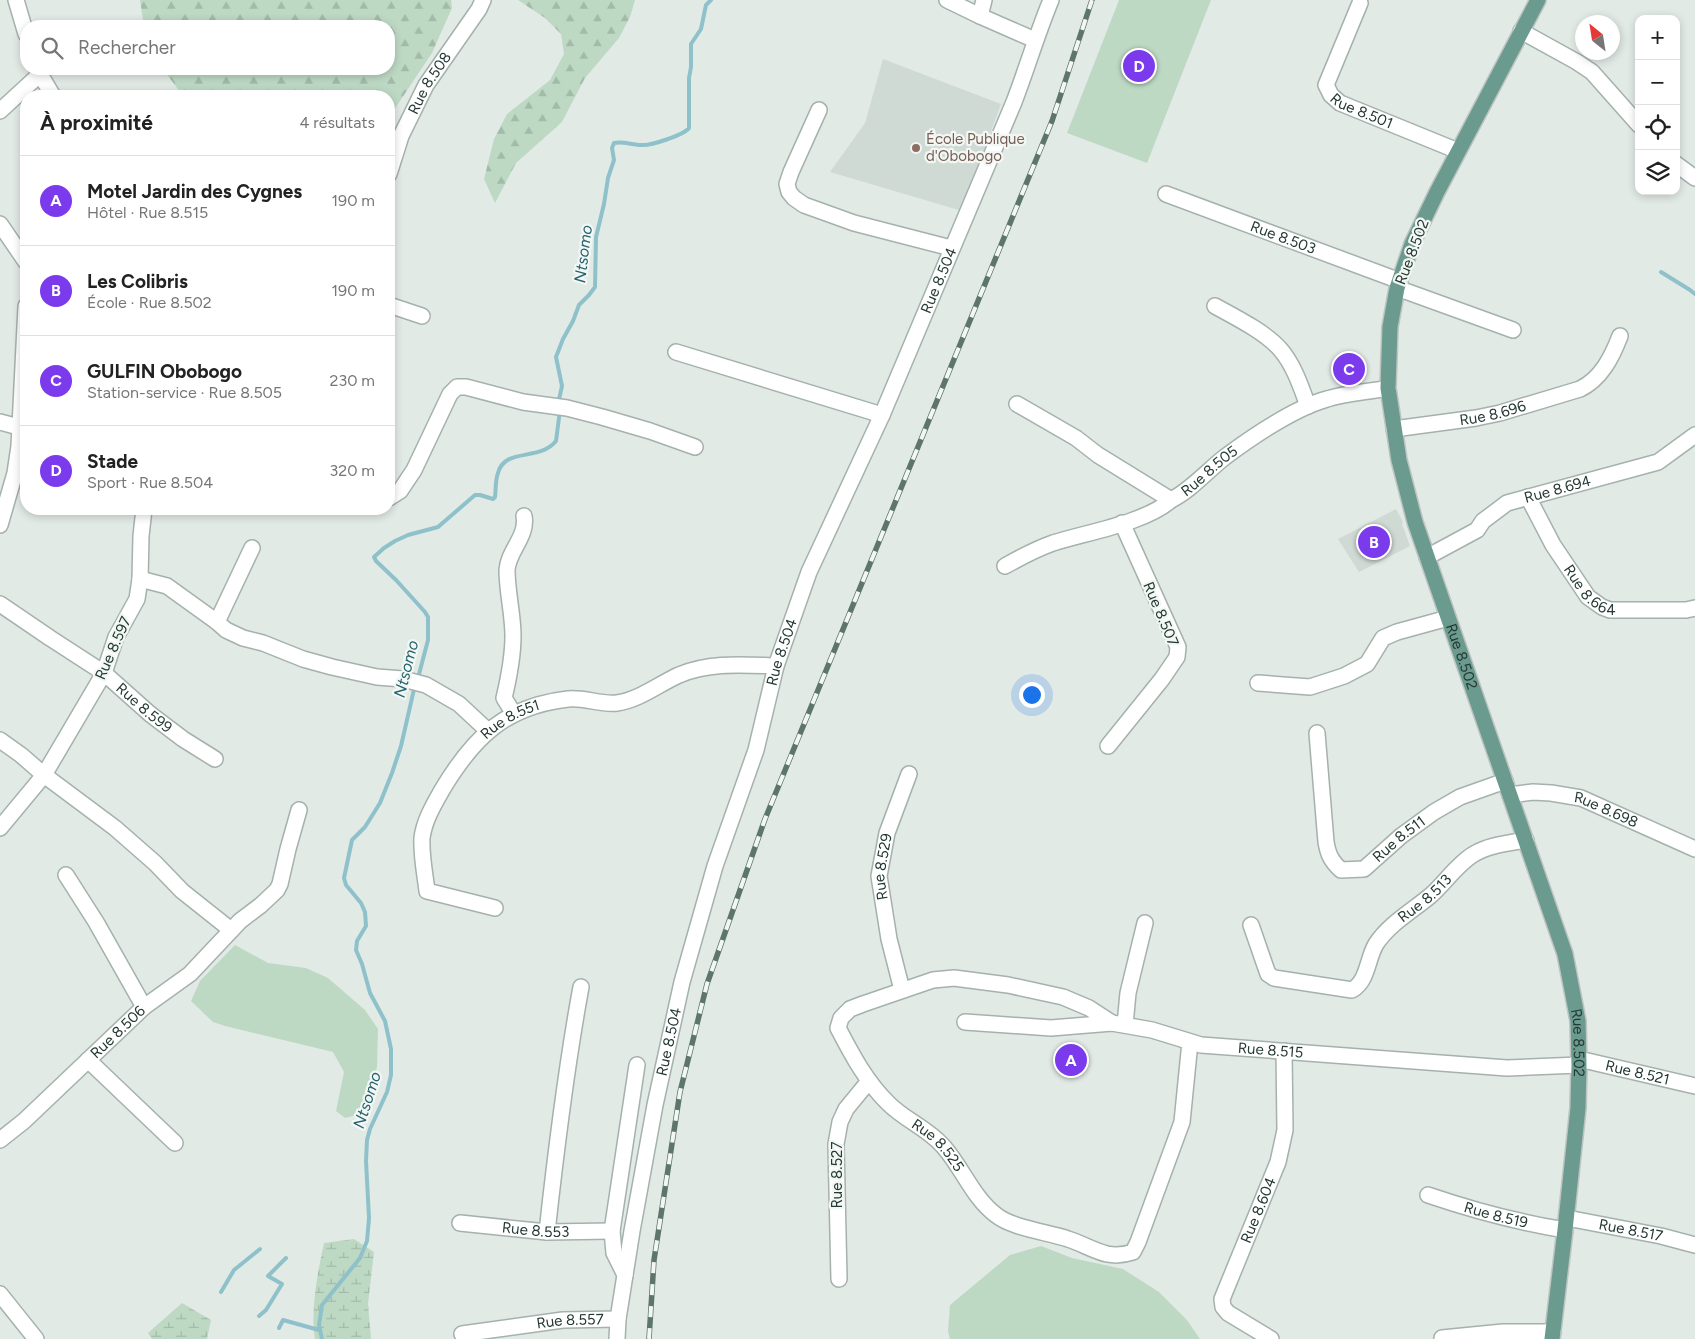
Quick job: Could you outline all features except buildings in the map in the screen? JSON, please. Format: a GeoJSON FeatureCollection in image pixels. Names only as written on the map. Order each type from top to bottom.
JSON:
{"type":"FeatureCollection","features":[{"type":"Feature","properties":{"kind":"main road","name":"Rue 8.502"},"geometry":{"type":"LineString","coordinates":[[1538,0],[1458,151],[1412,244],[1398,285],[1390,327],[1388,388],[1405,485],[1427,557],[1565,954],[1578,1021],[1578,1108],[1552,1336]]}},
{"type":"Feature","properties":{"kind":"street"},"geometry":{"type":"LineString","coordinates":[[16,0],[22,20]]}},
{"type":"Feature","properties":{"kind":"street","name":"Rue 8.508"},"geometry":{"type":"LineString","coordinates":[[395,155],[401,136],[426,85],[479,9],[483,0]]}},
{"type":"Feature","properties":{"kind":"street"},"geometry":{"type":"LineString","coordinates":[[947,0],[1035,40]]}},
{"type":"Feature","properties":{"kind":"street"},"geometry":{"type":"LineString","coordinates":[[980,16],[984,0]]}},
{"type":"Feature","properties":{"kind":"street","name":"Rue 8.504"},"geometry":{"type":"LineString","coordinates":[[617,1339],[625,1275],[655,1105],[682,982],[716,866],[756,750],[776,666],[809,572],[882,415],[1014,102],[1051,0]]}},
{"type":"Feature","properties":{"kind":"street","name":"Rue 8.501"},"geometry":{"type":"LineString","coordinates":[[1360,3],[1326,85],[1330,96],[1340,103],[1458,151]]}},
{"type":"Feature","properties":{"kind":"street"},"geometry":{"type":"LineString","coordinates":[[1521,31],[1592,72],[1635,120]]}},
{"type":"Feature","properties":{"kind":"street"},"geometry":{"type":"LineString","coordinates":[[20,90],[35,75]]}},
{"type":"Feature","properties":{"kind":"street"},"geometry":{"type":"LineString","coordinates":[[40,75],[48,90]]}},
{"type":"Feature","properties":{"kind":"street"},"geometry":{"type":"LineString","coordinates":[[0,111],[20,90]]}},
{"type":"Feature","properties":{"kind":"street"},"geometry":{"type":"LineString","coordinates":[[819,110],[787,184],[789,192],[794,198],[804,205],[854,222],[951,248]]}},
{"type":"Feature","properties":{"kind":"street"},"geometry":{"type":"LineString","coordinates":[[1680,167],[1695,178]]}},
{"type":"Feature","properties":{"kind":"street","name":"Rue 8.503"},"geometry":{"type":"LineString","coordinates":[[1166,194],[1513,330]]}},
{"type":"Feature","properties":{"kind":"street"},"geometry":{"type":"LineString","coordinates":[[0,224],[20,253]]}},
{"type":"Feature","properties":{"kind":"street"},"geometry":{"type":"LineString","coordinates":[[1215,306],[1253,327],[1280,349],[1298,380],[1308,406]]}},
{"type":"Feature","properties":{"kind":"street"},"geometry":{"type":"LineString","coordinates":[[395,307],[422,316]]}},
{"type":"Feature","properties":{"kind":"street","name":"Rue 8.696"},"geometry":{"type":"LineString","coordinates":[[1394,429],[1500,413],[1589,385],[1614,353],[1620,336]]}},
{"type":"Feature","properties":{"kind":"street"},"geometry":{"type":"LineString","coordinates":[[676,352],[882,415]]}},
{"type":"Feature","properties":{"kind":"street"},"geometry":{"type":"LineString","coordinates":[[395,494],[400,491],[414,470],[450,394],[457,387],[466,387],[523,402],[576,411],[650,431],[695,447]]}},
{"type":"Feature","properties":{"kind":"street","name":"Rue 8.505"},"geometry":{"type":"LineString","coordinates":[[1017,404],[1076,438],[1098,455],[1171,500],[1180,495],[1214,465],[1251,438],[1308,406],[1328,398],[1388,388]]}},
{"type":"Feature","properties":{"kind":"street"},"geometry":{"type":"LineString","coordinates":[[0,422],[20,427]]}},
{"type":"Feature","properties":{"kind":"street","name":"Rue 8.694"},"geometry":{"type":"LineString","coordinates":[[1427,557],[1477,530],[1483,520],[1507,503],[1658,462],[1695,435]]}},
{"type":"Feature","properties":{"kind":"street"},"geometry":{"type":"LineString","coordinates":[[0,525],[15,474],[20,445]]}},
{"type":"Feature","properties":{"kind":"street","name":"Rue 8.664"},"geometry":{"type":"LineString","coordinates":[[1528,497],[1553,545],[1588,596],[1602,607],[1610,610],[1686,610],[1695,608]]}},
{"type":"Feature","properties":{"kind":"street"},"geometry":{"type":"LineString","coordinates":[[1005,566],[1030,552],[1054,543],[1122,523],[1161,509],[1171,500]]}},
{"type":"Feature","properties":{"kind":"street","name":"Rue 8.597"},"geometry":{"type":"LineString","coordinates":[[0,828],[44,775],[104,672],[116,637],[137,599],[143,515]]}},
{"type":"Feature","properties":{"kind":"street"},"geometry":{"type":"LineString","coordinates":[[514,714],[504,698],[511,668],[513,635],[507,570],[510,556],[519,541],[526,523],[524,516]]}},
{"type":"Feature","properties":{"kind":"street","name":"Rue 8.507"},"geometry":{"type":"LineString","coordinates":[[1108,746],[1162,679],[1177,657],[1178,647],[1122,523]]}},
{"type":"Feature","properties":{"kind":"street"},"geometry":{"type":"LineString","coordinates":[[216,622],[252,548]]}},
{"type":"Feature","properties":{"kind":"street"},"geometry":{"type":"LineString","coordinates":[[140,579],[167,586],[226,630],[244,638],[303,659],[377,677],[403,679],[426,685],[460,704],[488,731]]}},
{"type":"Feature","properties":{"kind":"street","name":"Rue 8.599"},"geometry":{"type":"LineString","coordinates":[[0,604],[104,672],[150,714],[183,739],[215,759]]}},
{"type":"Feature","properties":{"kind":"street"},"geometry":{"type":"LineString","coordinates":[[1258,683],[1310,687],[1344,676],[1367,664],[1384,638],[1397,632],[1448,618]]}},
{"type":"Feature","properties":{"kind":"street","name":"Rue 8.551"},"geometry":{"type":"LineString","coordinates":[[495,908],[427,891],[422,838],[431,808],[448,780],[468,752],[488,731],[514,714],[542,704],[570,698],[616,703],[629,700],[680,675],[703,667],[729,664],[776,666]]}},
{"type":"Feature","properties":{"kind":"street","name":"Rue 8.511"},"geometry":{"type":"LineString","coordinates":[[1317,733],[1328,855],[1341,870],[1364,869],[1401,836],[1434,812],[1460,797],[1507,788]]}},
{"type":"Feature","properties":{"kind":"street"},"geometry":{"type":"LineString","coordinates":[[0,740],[115,828],[182,891],[231,930]]}},
{"type":"Feature","properties":{"kind":"street","name":"Rue 8.529"},"geometry":{"type":"LineString","coordinates":[[902,990],[889,939],[879,876],[887,833],[909,774]]}},
{"type":"Feature","properties":{"kind":"street","name":"Rue 8.698"},"geometry":{"type":"LineString","coordinates":[[1507,788],[1581,798],[1695,850]]}},
{"type":"Feature","properties":{"kind":"street"},"geometry":{"type":"LineString","coordinates":[[144,1007],[190,974],[231,930],[277,890],[299,810]]}},
{"type":"Feature","properties":{"kind":"street","name":"Rue 8.513"},"geometry":{"type":"LineString","coordinates":[[1252,924],[1268,974],[1274,978],[1352,990],[1360,986],[1375,946],[1385,933],[1431,895],[1460,866],[1474,854],[1493,847],[1526,840]]}},
{"type":"Feature","properties":{"kind":"street","name":"Rue 8.506"},"geometry":{"type":"LineString","coordinates":[[0,1140],[24,1121],[144,1007],[96,922],[66,875]]}},
{"type":"Feature","properties":{"kind":"street"},"geometry":{"type":"LineString","coordinates":[[1119,1024],[1145,923]]}},
{"type":"Feature","properties":{"kind":"street","name":"Rue 8.525"},"geometry":{"type":"LineString","coordinates":[[1119,1024],[1063,997],[1008,985],[954,978],[933,980],[850,1009],[841,1018],[838,1028],[869,1081],[890,1105],[931,1134],[944,1147],[983,1202],[996,1216],[1017,1226],[1043,1231],[1106,1254],[1122,1255],[1133,1252],[1138,1242],[1182,1122],[1190,1042]]}},
{"type":"Feature","properties":{"kind":"street"},"geometry":{"type":"LineString","coordinates":[[547,1232],[561,1108],[581,987]]}},
{"type":"Feature","properties":{"kind":"street","name":"Rue 8.515"},"geometry":{"type":"LineString","coordinates":[[965,1022],[1051,1028],[1119,1024],[1152,1030],[1202,1044],[1507,1068],[1579,1062]]}},
{"type":"Feature","properties":{"kind":"street","name":"Rue 8.604"},"geometry":{"type":"LineString","coordinates":[[1271,1339],[1228,1313],[1223,1307],[1222,1299],[1278,1162],[1285,1130],[1284,1051]]}},
{"type":"Feature","properties":{"kind":"street"},"geometry":{"type":"LineString","coordinates":[[88,1060],[175,1143]]}},
{"type":"Feature","properties":{"kind":"street","name":"Rue 8.521"},"geometry":{"type":"LineString","coordinates":[[1579,1062],[1695,1086]]}},
{"type":"Feature","properties":{"kind":"street"},"geometry":{"type":"LineString","coordinates":[[625,1275],[614,1253],[612,1231],[637,1065]]}},
{"type":"Feature","properties":{"kind":"street","name":"Rue 8.527"},"geometry":{"type":"LineString","coordinates":[[839,1279],[836,1144],[840,1122],[846,1109],[869,1081]]}},
{"type":"Feature","properties":{"kind":"street","name":"Rue 8.519"},"geometry":{"type":"LineString","coordinates":[[1428,1195],[1468,1209],[1523,1223],[1566,1224]]}},
{"type":"Feature","properties":{"kind":"street","name":"Rue 8.553"},"geometry":{"type":"LineString","coordinates":[[460,1223],[547,1232],[612,1231]]}},
{"type":"Feature","properties":{"kind":"street","name":"Rue 8.517"},"geometry":{"type":"LineString","coordinates":[[1566,1224],[1661,1236],[1695,1245]]}},
{"type":"Feature","properties":{"kind":"street"},"geometry":{"type":"LineString","coordinates":[[0,1294],[36,1339]]}},
{"type":"Feature","properties":{"kind":"street","name":"Rue 8.557"},"geometry":{"type":"LineString","coordinates":[[462,1334],[563,1320],[618,1319]]}},
{"type":"Feature","properties":{"kind":"street"},"geometry":{"type":"LineString","coordinates":[[1442,1338],[1503,1332],[1552,1336]]}},
{"type":"Feature","properties":{"kind":"shaded area","name":"École Publique d'Obobogo"},"geometry":{"type":"Polygon","coordinates":[[[883,59],[1001,104],[962,211],[830,172],[865,123],[883,59]]]}},
{"type":"Feature","properties":{"kind":"shaded area"},"geometry":{"type":"Polygon","coordinates":[[[1396,509],[1403,522],[1402,524],[1410,546],[1359,572],[1338,539],[1396,509]]]}},
{"type":"Feature","properties":{"kind":"green space"},"geometry":{"type":"Polygon","coordinates":[[[140,0],[451,0],[452,8],[432,53],[395,108],[395,90],[179,90],[167,75],[395,75],[395,20],[143,20],[140,0]]]}},
{"type":"Feature","properties":{"kind":"green space"},"geometry":{"type":"Polygon","coordinates":[[[518,0],[635,0],[630,17],[619,38],[585,78],[562,122],[516,163],[495,203],[484,179],[494,139],[507,114],[550,80],[564,54],[561,34],[545,18],[518,0]]]}},
{"type":"Feature","properties":{"kind":"green space"},"geometry":{"type":"Polygon","coordinates":[[[1119,0],[1211,0],[1147,163],[1067,133],[1119,0]]]}},
{"type":"Feature","properties":{"kind":"green space"},"geometry":{"type":"Polygon","coordinates":[[[235,945],[268,963],[306,968],[328,978],[365,1010],[378,1029],[377,1067],[368,1104],[357,1115],[345,1118],[336,1111],[344,1072],[333,1052],[213,1022],[191,1001],[200,981],[235,945]]]}},
{"type":"Feature","properties":{"kind":"green space"},"geometry":{"type":"Polygon","coordinates":[[[354,1239],[374,1252],[368,1304],[371,1339],[315,1339],[314,1304],[324,1243],[354,1239]]]}},
{"type":"Feature","properties":{"kind":"green space"},"geometry":{"type":"Polygon","coordinates":[[[1041,1246],[1072,1258],[1123,1269],[1159,1292],[1187,1320],[1200,1339],[950,1339],[948,1331],[950,1305],[1010,1255],[1041,1246]]]}},
{"type":"Feature","properties":{"kind":"green space"},"geometry":{"type":"Polygon","coordinates":[[[182,1303],[211,1320],[207,1339],[152,1339],[148,1333],[182,1303]]]}},
{"type":"Feature","properties":{"kind":"waterway","name":"Ntsomo"},"geometry":{"type":"LineString","coordinates":[[558,404],[562,386],[556,357],[579,305],[595,287],[596,237],[608,178],[614,160],[612,148],[614,143],[652,144],[674,137],[689,128],[691,44],[701,29],[706,5],[711,0]]}},
{"type":"Feature","properties":{"kind":"waterway"},"geometry":{"type":"LineString","coordinates":[[1661,272],[1695,294]]}},
{"type":"Feature","properties":{"kind":"waterway","name":"Ntsomo"},"geometry":{"type":"LineString","coordinates":[[418,678],[428,640],[428,617],[374,557],[395,541],[408,535],[438,527],[475,495],[493,499],[495,497],[497,476],[502,465],[515,457],[541,451],[556,441],[560,410]]}},
{"type":"Feature","properties":{"kind":"waterway","name":"Ntsomo"},"geometry":{"type":"LineString","coordinates":[[322,1339],[319,1325],[322,1305],[360,1258],[367,1241],[369,1218],[366,1161],[367,1140],[387,1092],[391,1075],[391,1049],[385,1021],[370,993],[356,950],[357,941],[366,926],[365,912],[361,903],[346,885],[344,878],[352,840],[365,827],[380,803],[392,773],[401,746],[415,685]]}},
{"type":"Feature","properties":{"kind":"waterway"},"geometry":{"type":"LineString","coordinates":[[221,1292],[234,1270],[260,1249]]}},
{"type":"Feature","properties":{"kind":"waterway"},"geometry":{"type":"LineString","coordinates":[[259,1316],[266,1310],[282,1284],[268,1276],[286,1258]]}},
{"type":"Feature","properties":{"kind":"waterway"},"geometry":{"type":"LineString","coordinates":[[279,1328],[283,1320],[319,1330]]}},
{"type":"Feature","properties":{"kind":"railway"},"geometry":{"type":"LineString","coordinates":[[649,1339],[654,1260],[680,1092],[707,984],[765,819],[1052,121],[1092,0]]}},
{"type":"Feature","properties":{"kind":"place","name":"Stade"},"geometry":{"type":"Point","coordinates":[1139,66]}},
{"type":"Feature","properties":{"kind":"place","name":"École Publique d'Obobogo"},"geometry":{"type":"Point","coordinates":[916,148]}},
{"type":"Feature","properties":{"kind":"place","name":"GULFIN Obobogo"},"geometry":{"type":"Point","coordinates":[1349,369]}},
{"type":"Feature","properties":{"kind":"place","name":"Les Colibris"},"geometry":{"type":"Point","coordinates":[1374,542]}},
{"type":"Feature","properties":{"kind":"place","name":"Motel Jardin des Cygnes"},"geometry":{"type":"Point","coordinates":[1071,1060]}}]}
